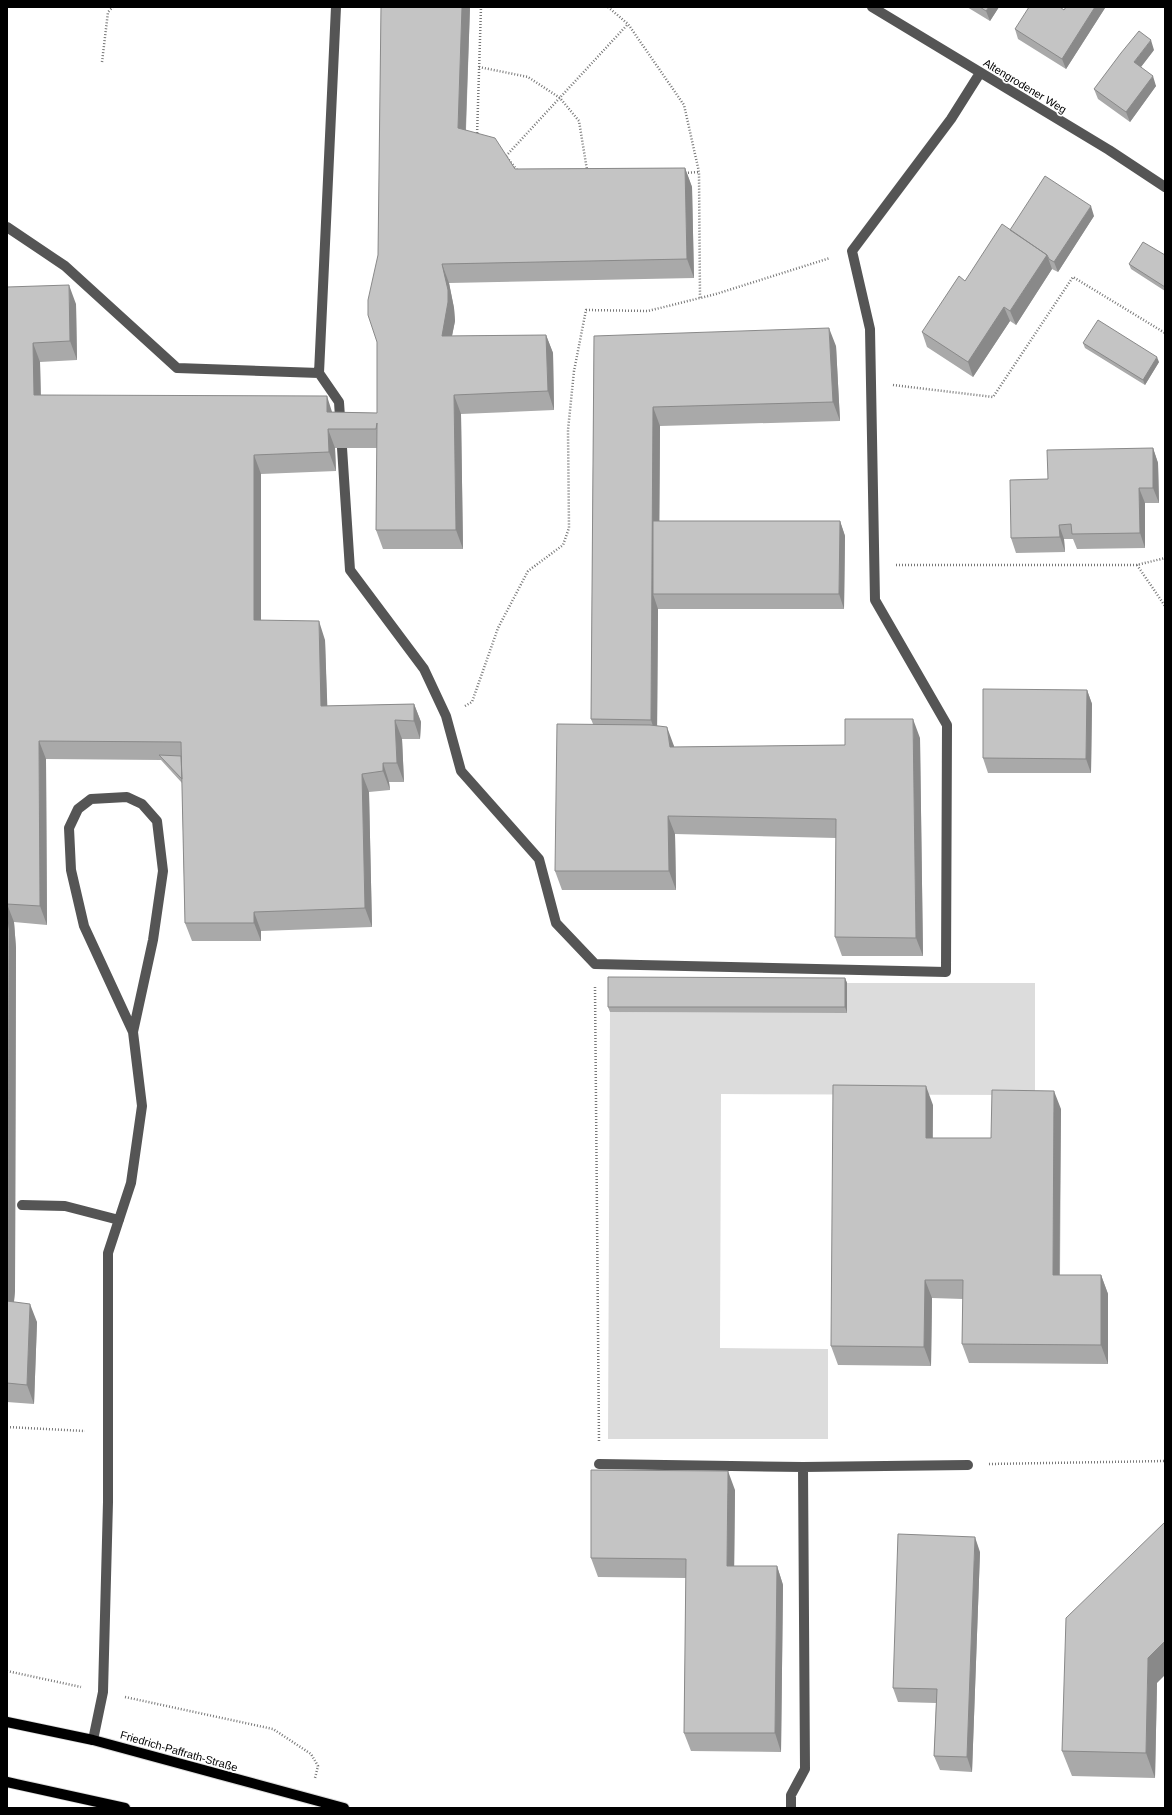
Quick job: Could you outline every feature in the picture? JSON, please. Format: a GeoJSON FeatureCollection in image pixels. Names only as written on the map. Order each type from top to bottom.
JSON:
{"type":"FeatureCollection","features":[{"type":"Feature","properties":{"kind":"main road","name":"Friedrich-Paffrath-Straße"},"geometry":{"type":"LineString","coordinates":[[7,1722],[94,1740],[310,1800],[344,1808]]}},
{"type":"Feature","properties":{"kind":"main road"},"geometry":{"type":"LineString","coordinates":[[7,1782],[125,1808]]}},
{"type":"Feature","properties":{"kind":"street"},"geometry":{"type":"LineString","coordinates":[[336,7],[319,374],[339,402],[350,570],[424,669],[446,716],[461,771],[539,860],[556,923],[594,964],[946,972],[947,725],[875,600],[870,329],[852,252],[951,119],[980,73]]}},
{"type":"Feature","properties":{"kind":"street","name":"Altengrodener Weg"},"geometry":{"type":"LineString","coordinates":[[872,7],[1109,150],[1165,187]]}},
{"type":"Feature","properties":{"kind":"street"},"geometry":{"type":"LineString","coordinates":[[7,227],[65,266],[177,368],[319,374]]}},
{"type":"Feature","properties":{"kind":"street"},"geometry":{"type":"LineString","coordinates":[[94,1740],[103,1692],[108,1502],[108,1253],[132,1183],[142,1106],[133,1032],[84,926],[71,870],[69,828],[78,809],[91,799],[128,797],[142,804],[157,821],[163,871],[154,940],[133,1032]]}},
{"type":"Feature","properties":{"kind":"street"},"geometry":{"type":"LineString","coordinates":[[22,1205],[65,1206],[119,1220]]}},
{"type":"Feature","properties":{"kind":"street"},"geometry":{"type":"LineString","coordinates":[[599,1464],[803,1467],[968,1464]]}},
{"type":"Feature","properties":{"kind":"street"},"geometry":{"type":"LineString","coordinates":[[791,1808],[791,1795],[805,1770],[803,1467]]}},
{"type":"Feature","properties":{"kind":"path"},"geometry":{"type":"LineString","coordinates":[[102,62],[108,12],[113,7]]}},
{"type":"Feature","properties":{"kind":"path"},"geometry":{"type":"LineString","coordinates":[[477,137],[481,7]]}},
{"type":"Feature","properties":{"kind":"path"},"geometry":{"type":"LineString","coordinates":[[608,7],[628,24],[684,105],[698,172],[700,298]]}},
{"type":"Feature","properties":{"kind":"path"},"geometry":{"type":"LineString","coordinates":[[506,156],[628,24]]}},
{"type":"Feature","properties":{"kind":"path"},"geometry":{"type":"LineString","coordinates":[[479,67],[528,77],[560,98],[579,121],[588,176]]}},
{"type":"Feature","properties":{"kind":"path"},"geometry":{"type":"LineString","coordinates":[[499,153],[506,156],[519,173]]}},
{"type":"Feature","properties":{"kind":"path"},"geometry":{"type":"LineString","coordinates":[[683,173],[698,172]]}},
{"type":"Feature","properties":{"kind":"path"},"geometry":{"type":"LineString","coordinates":[[446,716],[472,702],[498,628],[528,571],[563,544],[569,528],[568,430],[574,371],[586,310],[648,311],[700,298],[852,252]]}},
{"type":"Feature","properties":{"kind":"path"},"geometry":{"type":"LineString","coordinates":[[871,382],[993,397],[1073,277],[1165,332]]}},
{"type":"Feature","properties":{"kind":"path"},"geometry":{"type":"LineString","coordinates":[[874,565],[1137,566],[1165,558]]}},
{"type":"Feature","properties":{"kind":"path"},"geometry":{"type":"LineString","coordinates":[[1137,566],[1165,606]]}},
{"type":"Feature","properties":{"kind":"path"},"geometry":{"type":"LineString","coordinates":[[594,964],[599,1464]]}},
{"type":"Feature","properties":{"kind":"path"},"geometry":{"type":"LineString","coordinates":[[7,1426],[108,1432]]}},
{"type":"Feature","properties":{"kind":"path"},"geometry":{"type":"LineString","coordinates":[[968,1464],[1165,1460]]}},
{"type":"Feature","properties":{"kind":"path"},"geometry":{"type":"LineString","coordinates":[[7,1671],[273,1729],[311,1754],[318,1766],[310,1800]]}},
{"type":"Feature","properties":{"kind":"shaded area"},"geometry":{"type":"Polygon","coordinates":[[[847,983],[1035,983],[1035,1095],[721,1094],[720,1348],[828,1349],[828,1439],[608,1439],[610,1012],[846,1013],[847,983]]]}},
{"type":"Feature","properties":{"kind":"building"},"geometry":{"type":"Polygon","coordinates":[[[381,7],[462,7],[458,128],[495,138],[515,169],[685,168],[687,259],[442,264],[448,290],[448,302],[442,336],[546,335],[548,391],[454,395],[456,530],[376,530],[377,423],[376,429],[328,429],[329,452],[254,455],[254,620],[319,621],[321,706],[414,704],[414,721],[395,720],[397,763],[383,763],[383,771],[362,774],[365,908],[254,912],[254,923],[185,923],[181,742],[39,741],[40,906],[7,904],[7,287],[69,285],[70,341],[33,343],[34,395],[327,396],[327,412],[377,413],[377,342],[368,315],[368,300],[378,255],[381,7]]]}},
{"type":"Feature","properties":{"kind":"building"},"geometry":{"type":"Polygon","coordinates":[[[980,7],[989,7],[986,11],[980,7]]]}},
{"type":"Feature","properties":{"kind":"building"},"geometry":{"type":"Polygon","coordinates":[[[1029,7],[1060,7],[1064,10],[1066,7],[1095,7],[1062,59],[1015,29],[1029,7]]]}},
{"type":"Feature","properties":{"kind":"building"},"geometry":{"type":"Polygon","coordinates":[[[1139,31],[1151,40],[1134,62],[1153,76],[1126,112],[1094,89],[1139,31]]]}},
{"type":"Feature","properties":{"kind":"building"},"geometry":{"type":"Polygon","coordinates":[[[1045,176],[1091,206],[1054,262],[1049,259],[1047,255],[1010,230],[1045,176]]]}},
{"type":"Feature","properties":{"kind":"building"},"geometry":{"type":"Polygon","coordinates":[[[1002,224],[1047,255],[1010,311],[1004,307],[968,362],[922,332],[959,276],[965,281],[1002,224]]]}},
{"type":"Feature","properties":{"kind":"building"},"geometry":{"type":"Polygon","coordinates":[[[1143,242],[1165,255],[1165,287],[1129,264],[1143,242]]]}},
{"type":"Feature","properties":{"kind":"building"},"geometry":{"type":"Polygon","coordinates":[[[1098,320],[1157,357],[1143,380],[1083,343],[1098,320]]]}},
{"type":"Feature","properties":{"kind":"building"},"geometry":{"type":"Polygon","coordinates":[[[829,328],[833,402],[653,407],[651,720],[591,719],[594,336],[829,328]]]}},
{"type":"Feature","properties":{"kind":"building"},"geometry":{"type":"Polygon","coordinates":[[[1153,448],[1153,488],[1139,488],[1140,533],[1072,534],[1071,524],[1059,525],[1060,537],[1011,538],[1010,480],[1048,479],[1047,450],[1153,448]]]}},
{"type":"Feature","properties":{"kind":"building"},"geometry":{"type":"Polygon","coordinates":[[[653,521],[840,521],[839,594],[653,594],[653,521]]]}},
{"type":"Feature","properties":{"kind":"building"},"geometry":{"type":"Polygon","coordinates":[[[983,689],[1087,690],[1086,759],[983,758],[983,689]]]}},
{"type":"Feature","properties":{"kind":"building"},"geometry":{"type":"Polygon","coordinates":[[[845,719],[913,719],[916,938],[835,937],[836,819],[668,816],[669,871],[555,871],[557,724],[650,725],[667,727],[670,747],[845,745],[845,719]]]}},
{"type":"Feature","properties":{"kind":"building"},"geometry":{"type":"Polygon","coordinates":[[[159,755],[181,756],[182,779],[159,755]]]}},
{"type":"Feature","properties":{"kind":"building"},"geometry":{"type":"Polygon","coordinates":[[[7,904],[9,929],[7,1282],[7,904]]]}},
{"type":"Feature","properties":{"kind":"building"},"geometry":{"type":"Polygon","coordinates":[[[608,977],[845,978],[845,1007],[608,1007],[608,977]]]}},
{"type":"Feature","properties":{"kind":"building"},"geometry":{"type":"Polygon","coordinates":[[[833,1085],[926,1086],[926,1138],[991,1138],[992,1090],[1054,1091],[1053,1275],[1101,1275],[1101,1345],[962,1344],[963,1280],[925,1280],[924,1347],[831,1346],[833,1085]]]}},
{"type":"Feature","properties":{"kind":"building"},"geometry":{"type":"Polygon","coordinates":[[[7,1301],[30,1304],[27,1385],[7,1383],[7,1301]]]}},
{"type":"Feature","properties":{"kind":"building"},"geometry":{"type":"Polygon","coordinates":[[[591,1470],[728,1471],[727,1566],[777,1566],[775,1733],[684,1733],[686,1559],[591,1558],[591,1470]]]}},
{"type":"Feature","properties":{"kind":"building"},"geometry":{"type":"Polygon","coordinates":[[[1165,1522],[1165,1641],[1148,1658],[1146,1753],[1062,1751],[1066,1618],[1165,1522]]]}},
{"type":"Feature","properties":{"kind":"building"},"geometry":{"type":"Polygon","coordinates":[[[898,1534],[975,1537],[967,1757],[934,1756],[937,1689],[893,1688],[898,1534]]]}}]}
